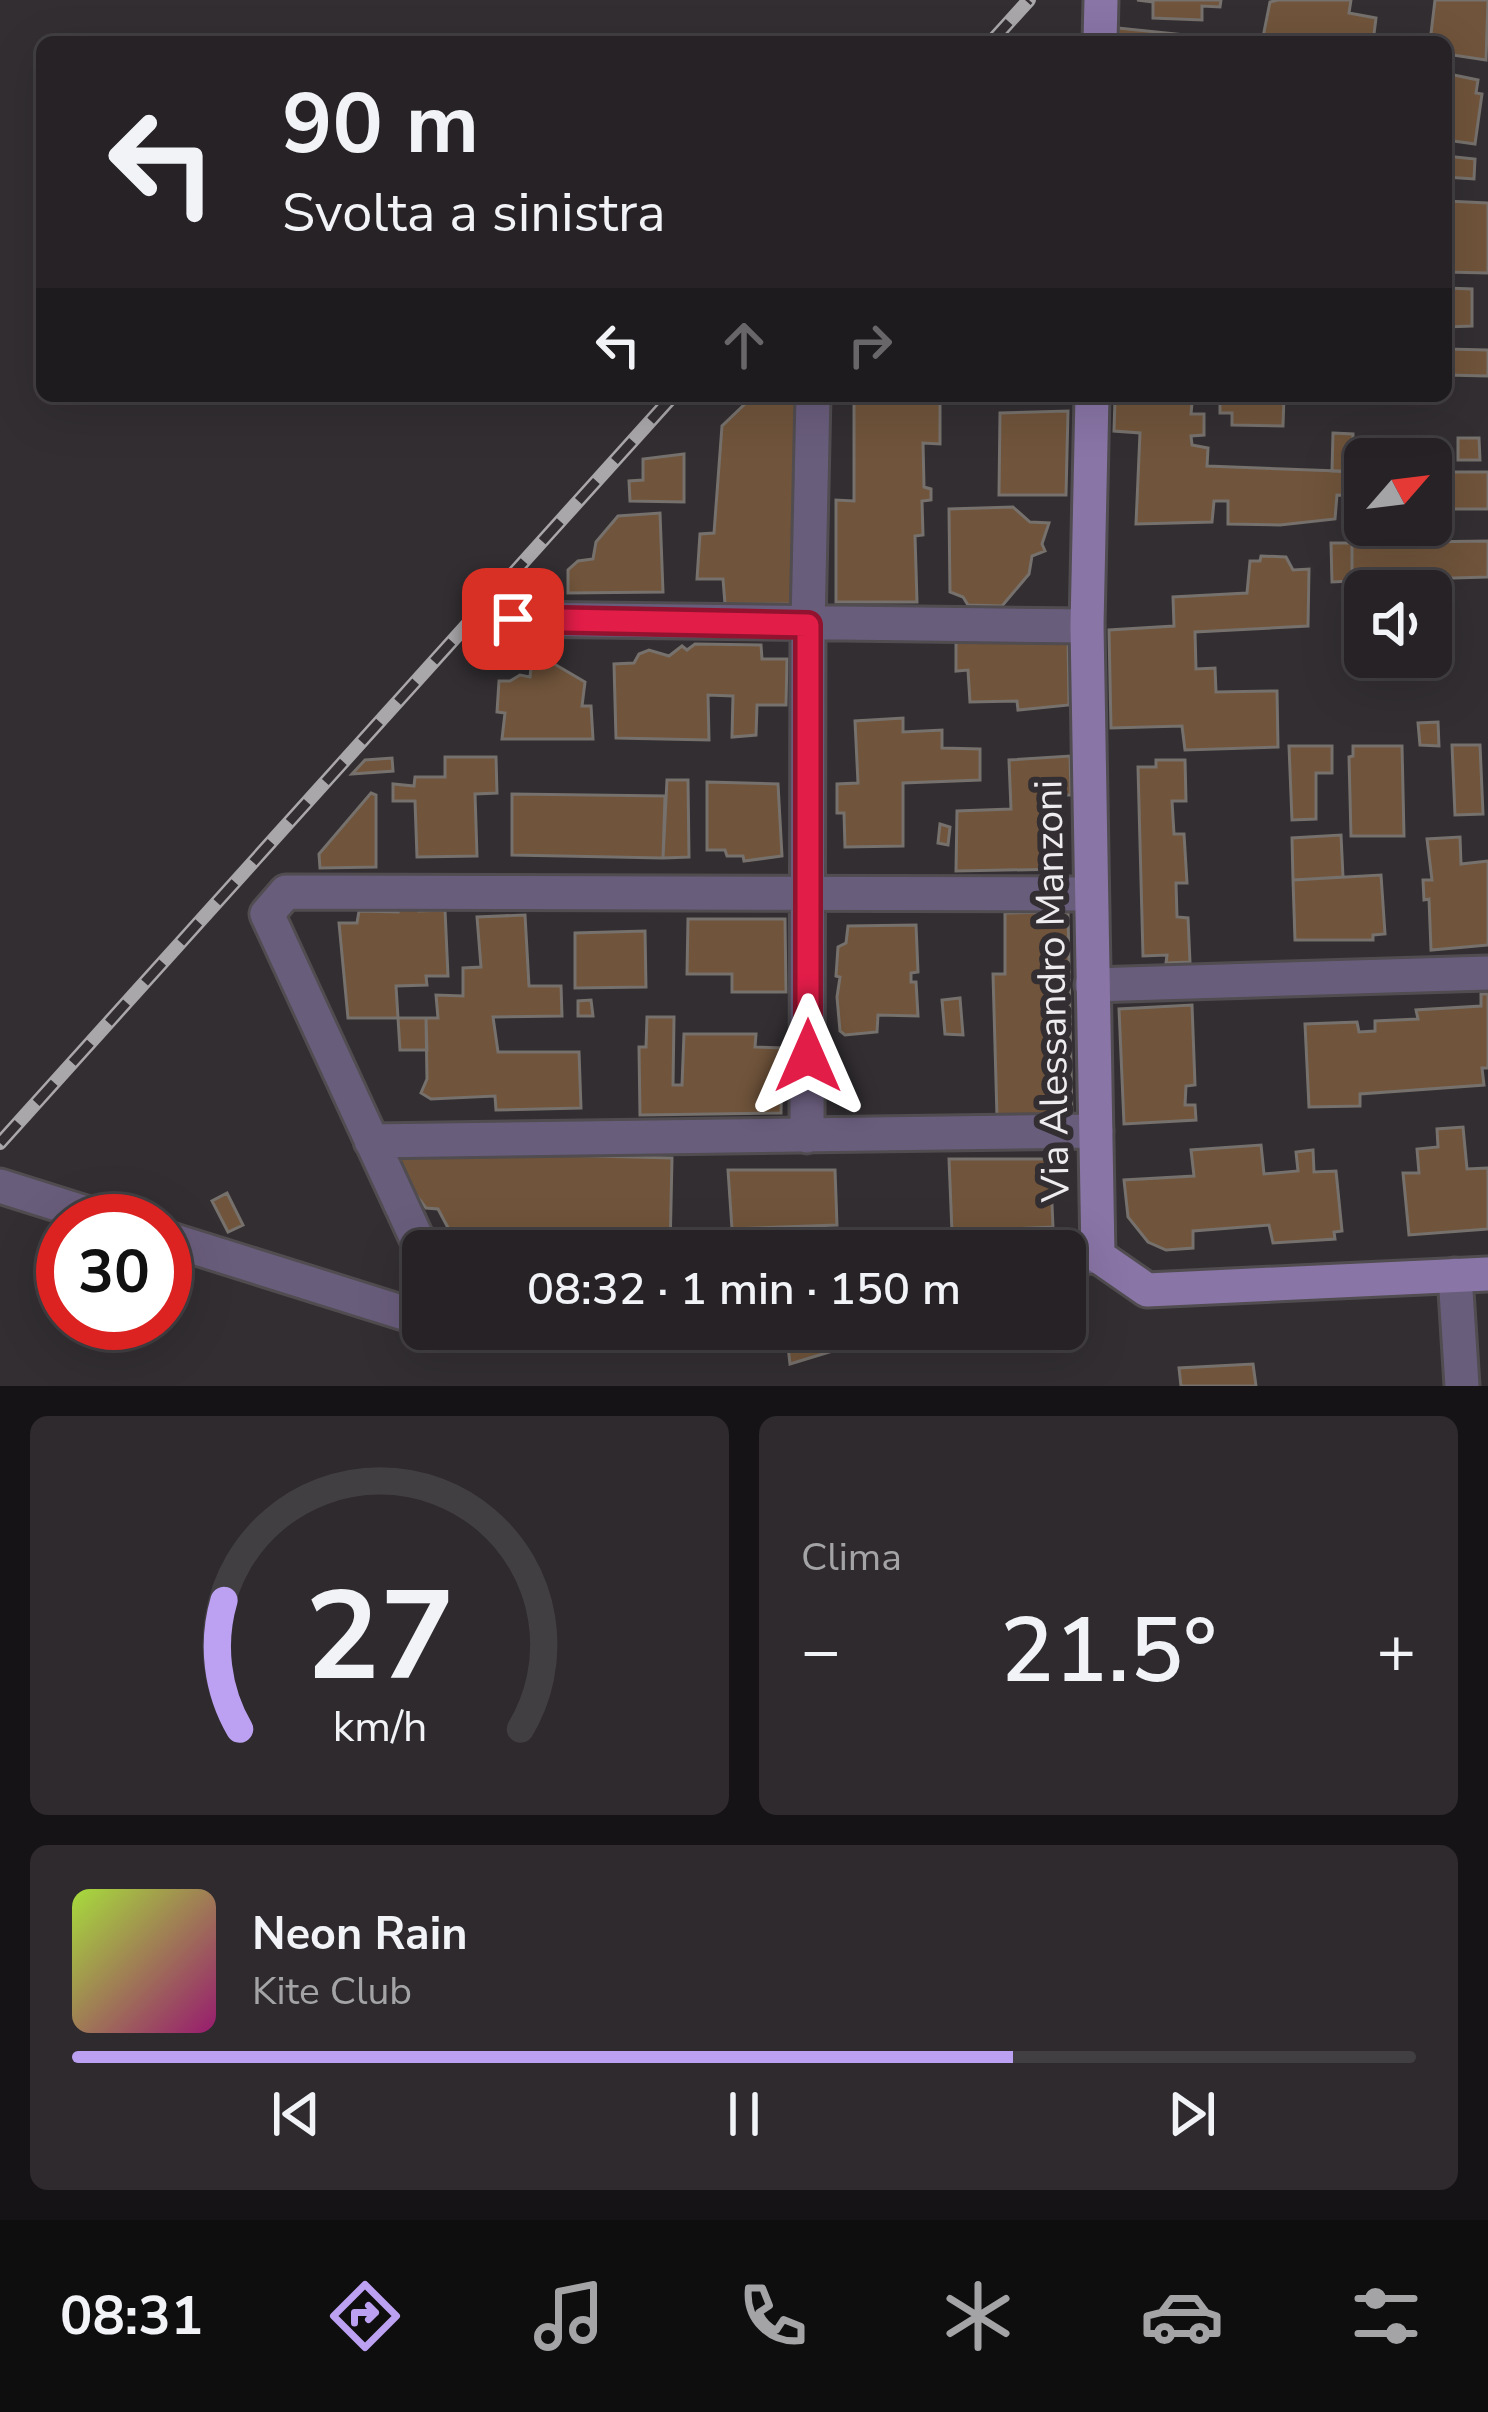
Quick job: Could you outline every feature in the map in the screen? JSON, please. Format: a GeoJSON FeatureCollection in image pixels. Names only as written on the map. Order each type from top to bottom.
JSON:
{"type":"FeatureCollection","features":[{"type":"Feature","properties":{"kind":"main road"},"geometry":{"type":"LineString","coordinates":[[1100,36],[1101,0]]}},
{"type":"Feature","properties":{"kind":"main road","name":"Via Alessandro Manzoni"},"geometry":{"type":"LineString","coordinates":[[1084,1230],[1096,1132],[1087,626],[1092,402]]}},
{"type":"Feature","properties":{"kind":"main road","name":"Via Alessandro Manzoni"},"geometry":{"type":"LineString","coordinates":[[1086,1259],[1148,1290],[1472,1275]]}},
{"type":"Feature","properties":{"kind":"street"},"geometry":{"type":"LineString","coordinates":[[808,1136],[813,402]]}},
{"type":"Feature","properties":{"kind":"street"},"geometry":{"type":"LineString","coordinates":[[513,619],[1087,626]]}},
{"type":"Feature","properties":{"kind":"street"},"geometry":{"type":"LineString","coordinates":[[413,1230],[267,914],[286,892],[1091,894]]}},
{"type":"Feature","properties":{"kind":"street"},"geometry":{"type":"LineString","coordinates":[[1093,985],[1488,973]]}},
{"type":"Feature","properties":{"kind":"street"},"geometry":{"type":"LineString","coordinates":[[371,1141],[1096,1132]]}},
{"type":"Feature","properties":{"kind":"street"},"geometry":{"type":"LineString","coordinates":[[0,1186],[36,1197]]}},
{"type":"Feature","properties":{"kind":"street"},"geometry":{"type":"LineString","coordinates":[[192,1246],[402,1312]]}},
{"type":"Feature","properties":{"kind":"street"},"geometry":{"type":"LineString","coordinates":[[1462,1386],[1472,1275]]}},
{"type":"Feature","properties":{"kind":"building"},"geometry":{"type":"Polygon","coordinates":[[[1137,0],[1221,0],[1220,7],[1202,6],[1202,20],[1153,18],[1153,2],[1137,0]]]}},
{"type":"Feature","properties":{"kind":"building"},"geometry":{"type":"Polygon","coordinates":[[[1351,0],[1349,13],[1376,18],[1374,36],[1263,36],[1270,2],[1351,0]]]}},
{"type":"Feature","properties":{"kind":"building"},"geometry":{"type":"Polygon","coordinates":[[[1435,0],[1488,0],[1486,60],[1452,55],[1452,36],[1431,36],[1435,0]]]}},
{"type":"Feature","properties":{"kind":"building"},"geometry":{"type":"Polygon","coordinates":[[[1118,28],[1186,35],[1186,36],[1119,36],[1118,28]]]}},
{"type":"Feature","properties":{"kind":"building"},"geometry":{"type":"Polygon","coordinates":[[[1452,75],[1478,80],[1476,93],[1482,94],[1475,144],[1452,141],[1452,75]]]}},
{"type":"Feature","properties":{"kind":"building"},"geometry":{"type":"Polygon","coordinates":[[[1452,157],[1475,159],[1474,179],[1452,177],[1452,157]]]}},
{"type":"Feature","properties":{"kind":"building"},"geometry":{"type":"Polygon","coordinates":[[[1452,201],[1488,203],[1488,273],[1452,272],[1452,201]]]}},
{"type":"Feature","properties":{"kind":"building"},"geometry":{"type":"Polygon","coordinates":[[[1452,288],[1472,289],[1472,326],[1452,327],[1452,288]]]}},
{"type":"Feature","properties":{"kind":"building"},"geometry":{"type":"Polygon","coordinates":[[[1452,349],[1488,350],[1488,376],[1452,375],[1452,349]]]}},
{"type":"Feature","properties":{"kind":"building"},"geometry":{"type":"Polygon","coordinates":[[[747,402],[798,402],[794,604],[725,604],[723,579],[697,579],[700,534],[714,533],[722,426],[747,402]]]}},
{"type":"Feature","properties":{"kind":"building"},"geometry":{"type":"Polygon","coordinates":[[[854,402],[940,402],[940,444],[923,443],[924,487],[931,489],[931,500],[922,501],[923,535],[915,536],[917,602],[836,602],[836,500],[854,501],[854,402]]]}},
{"type":"Feature","properties":{"kind":"building"},"geometry":{"type":"Polygon","coordinates":[[[1115,402],[1192,403],[1191,414],[1204,414],[1204,435],[1191,436],[1192,445],[1208,448],[1207,466],[1344,471],[1344,495],[1337,495],[1335,519],[1228,524],[1228,501],[1214,501],[1212,522],[1136,524],[1140,433],[1114,431],[1115,402]]]}},
{"type":"Feature","properties":{"kind":"building"},"geometry":{"type":"Polygon","coordinates":[[[1220,402],[1284,402],[1283,426],[1232,425],[1232,413],[1220,413],[1220,402]]]}},
{"type":"Feature","properties":{"kind":"building"},"geometry":{"type":"Polygon","coordinates":[[[1068,411],[1066,495],[999,495],[1000,413],[1068,411]]]}},
{"type":"Feature","properties":{"kind":"building"},"geometry":{"type":"Polygon","coordinates":[[[1333,433],[1353,434],[1353,438],[1344,438],[1344,472],[1332,471],[1333,433]]]}},
{"type":"Feature","properties":{"kind":"building"},"geometry":{"type":"Polygon","coordinates":[[[1458,438],[1479,438],[1480,460],[1458,460],[1458,438]]]}},
{"type":"Feature","properties":{"kind":"building"},"geometry":{"type":"Polygon","coordinates":[[[684,454],[684,502],[630,501],[629,481],[643,480],[643,459],[684,454]]]}},
{"type":"Feature","properties":{"kind":"building"},"geometry":{"type":"Polygon","coordinates":[[[1452,472],[1488,472],[1488,509],[1452,509],[1452,472]]]}},
{"type":"Feature","properties":{"kind":"building"},"geometry":{"type":"Polygon","coordinates":[[[1013,507],[1030,522],[1049,523],[1042,544],[1045,551],[1032,556],[1029,574],[1002,606],[968,605],[950,592],[949,509],[1013,507]]]}},
{"type":"Feature","properties":{"kind":"building"},"geometry":{"type":"Polygon","coordinates":[[[660,513],[663,592],[568,593],[568,570],[578,561],[593,559],[596,542],[618,516],[660,513]]]}},
{"type":"Feature","properties":{"kind":"building"},"geometry":{"type":"Polygon","coordinates":[[[1488,541],[1488,577],[1452,578],[1452,570],[1352,570],[1352,546],[1452,546],[1452,542],[1488,541]]]}},
{"type":"Feature","properties":{"kind":"building"},"geometry":{"type":"Polygon","coordinates":[[[1331,543],[1352,546],[1352,570],[1344,570],[1344,581],[1332,582],[1331,543]]]}},
{"type":"Feature","properties":{"kind":"building"},"geometry":{"type":"Polygon","coordinates":[[[1261,556],[1286,557],[1293,570],[1309,569],[1308,626],[1195,632],[1196,669],[1215,668],[1216,692],[1277,691],[1278,747],[1185,750],[1182,726],[1111,728],[1109,630],[1174,626],[1173,597],[1247,593],[1250,561],[1260,561],[1261,556]]]}},
{"type":"Feature","properties":{"kind":"building"},"geometry":{"type":"Polygon","coordinates":[[[1068,636],[1069,705],[1018,710],[1017,701],[970,702],[968,670],[956,671],[956,638],[1068,636]]]}},
{"type":"Feature","properties":{"kind":"building"},"geometry":{"type":"Polygon","coordinates":[[[695,644],[761,645],[762,659],[787,659],[786,705],[757,705],[756,735],[732,737],[733,696],[708,695],[709,740],[616,738],[614,664],[634,663],[649,650],[669,656],[682,646],[687,650],[695,644]]]}},
{"type":"Feature","properties":{"kind":"building"},"geometry":{"type":"Polygon","coordinates":[[[539,655],[585,682],[582,706],[591,706],[593,739],[502,739],[505,713],[497,712],[499,681],[530,677],[532,659],[539,655]]]}},
{"type":"Feature","properties":{"kind":"building"},"geometry":{"type":"Polygon","coordinates":[[[903,718],[903,732],[942,730],[942,748],[980,749],[980,780],[903,783],[903,846],[845,847],[844,813],[837,813],[837,784],[858,783],[855,721],[903,718]]]}},
{"type":"Feature","properties":{"kind":"building"},"geometry":{"type":"Polygon","coordinates":[[[1438,722],[1439,746],[1420,745],[1418,723],[1438,722]]]}},
{"type":"Feature","properties":{"kind":"building"},"geometry":{"type":"Polygon","coordinates":[[[1452,745],[1480,745],[1483,814],[1455,815],[1452,745]]]}},
{"type":"Feature","properties":{"kind":"building"},"geometry":{"type":"Polygon","coordinates":[[[1289,746],[1332,746],[1332,773],[1316,773],[1316,819],[1292,820],[1289,746]]]}},
{"type":"Feature","properties":{"kind":"building"},"geometry":{"type":"Polygon","coordinates":[[[1353,746],[1402,746],[1404,836],[1351,836],[1349,757],[1353,746]]]}},
{"type":"Feature","properties":{"kind":"building"},"geometry":{"type":"Polygon","coordinates":[[[1070,756],[1071,795],[1062,795],[1065,869],[956,871],[957,811],[1011,809],[1009,760],[1070,756]]]}},
{"type":"Feature","properties":{"kind":"building"},"geometry":{"type":"Polygon","coordinates":[[[445,757],[496,757],[497,793],[475,794],[477,856],[417,857],[415,801],[393,801],[393,784],[414,786],[415,777],[445,777],[445,757]]]}},
{"type":"Feature","properties":{"kind":"building"},"geometry":{"type":"Polygon","coordinates":[[[392,758],[393,771],[352,774],[365,760],[392,758]]]}},
{"type":"Feature","properties":{"kind":"building"},"geometry":{"type":"Polygon","coordinates":[[[1156,760],[1185,760],[1186,801],[1172,801],[1174,834],[1184,834],[1187,883],[1176,883],[1177,917],[1188,918],[1190,962],[1166,963],[1167,955],[1143,956],[1138,767],[1156,767],[1156,760]]]}},
{"type":"Feature","properties":{"kind":"building"},"geometry":{"type":"Polygon","coordinates":[[[667,780],[688,780],[689,857],[663,858],[667,780]]]}},
{"type":"Feature","properties":{"kind":"building"},"geometry":{"type":"Polygon","coordinates":[[[707,782],[778,784],[782,856],[744,861],[743,856],[727,856],[725,850],[707,850],[707,782]]]}},
{"type":"Feature","properties":{"kind":"building"},"geometry":{"type":"Polygon","coordinates":[[[371,793],[376,795],[376,867],[320,868],[319,854],[371,793]]]}},
{"type":"Feature","properties":{"kind":"building"},"geometry":{"type":"Polygon","coordinates":[[[512,794],[665,796],[663,858],[512,855],[512,794]]]}},
{"type":"Feature","properties":{"kind":"building"},"geometry":{"type":"Polygon","coordinates":[[[940,824],[950,827],[948,845],[938,843],[940,824]]]}},
{"type":"Feature","properties":{"kind":"building"},"geometry":{"type":"Polygon","coordinates":[[[1341,835],[1343,877],[1293,880],[1292,838],[1341,835]]]}},
{"type":"Feature","properties":{"kind":"building"},"geometry":{"type":"Polygon","coordinates":[[[1460,837],[1461,864],[1488,861],[1488,945],[1431,950],[1429,899],[1424,900],[1423,880],[1432,880],[1427,839],[1460,837]]]}},
{"type":"Feature","properties":{"kind":"building"},"geometry":{"type":"Polygon","coordinates":[[[1381,875],[1385,934],[1373,935],[1373,940],[1295,940],[1293,880],[1381,875]]]}},
{"type":"Feature","properties":{"kind":"building"},"geometry":{"type":"Polygon","coordinates":[[[397,905],[419,906],[419,911],[445,910],[448,976],[426,976],[427,985],[396,986],[398,1018],[348,1018],[339,923],[357,923],[359,911],[398,912],[397,905]]]}},
{"type":"Feature","properties":{"kind":"building"},"geometry":{"type":"Polygon","coordinates":[[[1068,912],[1072,1118],[997,1117],[993,974],[1005,974],[1005,913],[1068,912]]]}},
{"type":"Feature","properties":{"kind":"building"},"geometry":{"type":"Polygon","coordinates":[[[525,915],[529,986],[561,986],[562,1016],[493,1017],[498,1052],[579,1052],[581,1108],[496,1110],[495,1096],[431,1099],[421,1093],[427,1079],[426,1018],[438,1018],[436,995],[463,996],[463,968],[481,967],[477,917],[525,915]]]}},
{"type":"Feature","properties":{"kind":"building"},"geometry":{"type":"Polygon","coordinates":[[[688,919],[785,919],[786,992],[732,992],[732,974],[687,974],[688,919]]]}},
{"type":"Feature","properties":{"kind":"building"},"geometry":{"type":"Polygon","coordinates":[[[916,925],[918,972],[911,973],[911,982],[916,982],[918,1016],[878,1015],[877,1032],[845,1035],[840,1031],[840,977],[836,976],[838,947],[846,943],[848,926],[916,925]]]}},
{"type":"Feature","properties":{"kind":"building"},"geometry":{"type":"Polygon","coordinates":[[[645,931],[646,987],[575,988],[575,933],[645,931]]]}},
{"type":"Feature","properties":{"kind":"building"},"geometry":{"type":"Polygon","coordinates":[[[1481,994],[1488,994],[1484,1085],[1360,1094],[1360,1106],[1309,1107],[1305,1024],[1357,1022],[1359,1032],[1375,1031],[1375,1021],[1418,1019],[1416,1010],[1481,1006],[1481,994]]]}},
{"type":"Feature","properties":{"kind":"building"},"geometry":{"type":"Polygon","coordinates":[[[960,998],[963,1035],[945,1034],[942,1000],[960,998]]]}},
{"type":"Feature","properties":{"kind":"building"},"geometry":{"type":"Polygon","coordinates":[[[591,1000],[593,1016],[578,1016],[578,1001],[591,1000]]]}},
{"type":"Feature","properties":{"kind":"building"},"geometry":{"type":"Polygon","coordinates":[[[1192,1005],[1195,1085],[1186,1086],[1185,1105],[1195,1105],[1196,1120],[1124,1124],[1119,1009],[1192,1005]]]}},
{"type":"Feature","properties":{"kind":"building"},"geometry":{"type":"Polygon","coordinates":[[[647,1017],[674,1017],[673,1085],[682,1085],[684,1034],[756,1034],[755,1047],[782,1048],[781,1113],[640,1115],[639,1047],[646,1047],[647,1017]]]}},
{"type":"Feature","properties":{"kind":"building"},"geometry":{"type":"Polygon","coordinates":[[[398,1018],[426,1018],[427,1050],[400,1050],[398,1018]]]}},
{"type":"Feature","properties":{"kind":"building"},"geometry":{"type":"Polygon","coordinates":[[[1463,1127],[1467,1169],[1488,1168],[1488,1229],[1409,1235],[1403,1173],[1419,1173],[1417,1149],[1438,1147],[1437,1129],[1463,1127]]]}},
{"type":"Feature","properties":{"kind":"building"},"geometry":{"type":"Polygon","coordinates":[[[1261,1145],[1264,1174],[1298,1171],[1296,1152],[1313,1150],[1314,1172],[1336,1171],[1342,1231],[1334,1232],[1335,1239],[1273,1243],[1269,1225],[1193,1231],[1193,1248],[1166,1250],[1148,1242],[1128,1217],[1124,1180],[1194,1176],[1191,1150],[1261,1145]]]}},
{"type":"Feature","properties":{"kind":"building"},"geometry":{"type":"Polygon","coordinates":[[[557,1146],[558,1155],[672,1158],[670,1230],[449,1230],[438,1209],[426,1208],[410,1187],[395,1148],[557,1146]]]}},
{"type":"Feature","properties":{"kind":"building"},"geometry":{"type":"Polygon","coordinates":[[[949,1159],[1050,1159],[1053,1227],[952,1230],[949,1159]]]}},
{"type":"Feature","properties":{"kind":"building"},"geometry":{"type":"Polygon","coordinates":[[[728,1170],[835,1170],[837,1225],[732,1229],[728,1170]]]}},
{"type":"Feature","properties":{"kind":"building"},"geometry":{"type":"Polygon","coordinates":[[[227,1193],[243,1225],[228,1232],[212,1201],[227,1193]]]}},
{"type":"Feature","properties":{"kind":"building"},"geometry":{"type":"Polygon","coordinates":[[[788,1350],[836,1350],[790,1364],[788,1350]]]}},
{"type":"Feature","properties":{"kind":"building"},"geometry":{"type":"Polygon","coordinates":[[[1253,1364],[1256,1386],[1181,1386],[1179,1368],[1253,1364]]]}},
{"type":"Feature","properties":{"kind":"railway"},"geometry":{"type":"LineString","coordinates":[[996,36],[1029,0]]}},
{"type":"Feature","properties":{"kind":"railway"},"geometry":{"type":"LineString","coordinates":[[0,1143],[668,402]]}},
{"type":"Feature","properties":{"kind":"route"},"geometry":{"type":"LineString","coordinates":[[513,619],[808,625],[808,1056]]}}]}
